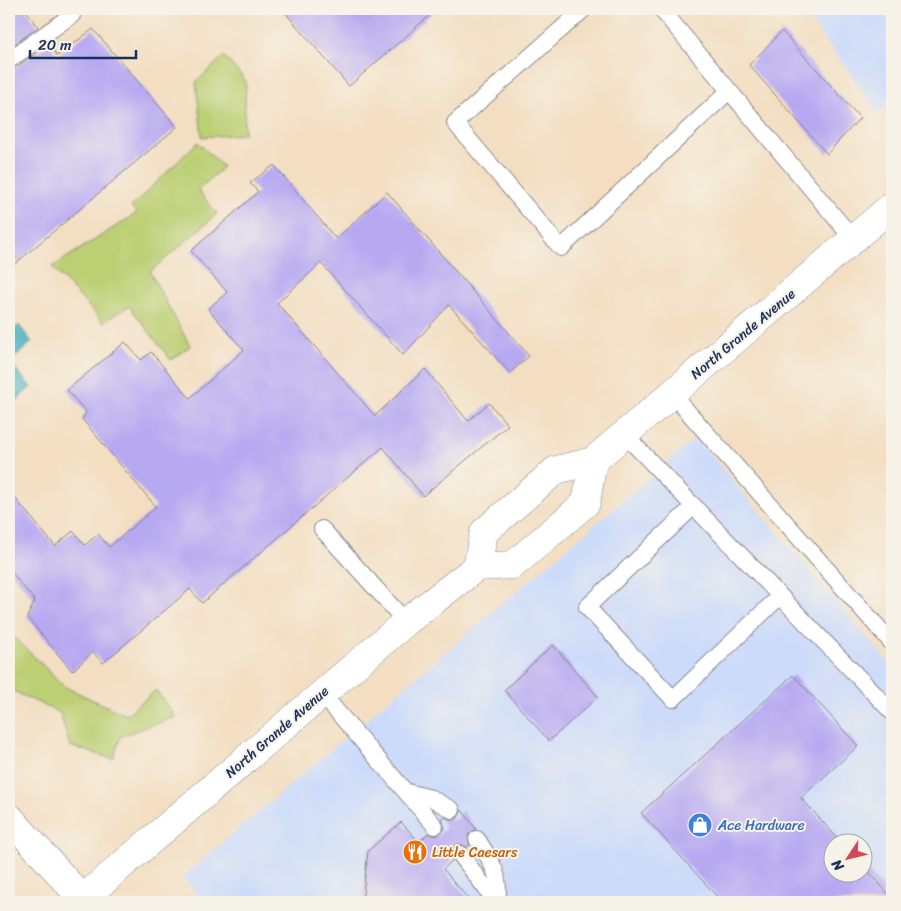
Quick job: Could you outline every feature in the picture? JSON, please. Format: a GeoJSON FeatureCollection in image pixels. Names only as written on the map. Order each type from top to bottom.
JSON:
{"type":"FeatureCollection","features":[{"type":"Feature","properties":{"kind":"main road","name":"North Grande Avenue"},"geometry":{"type":"LineString","coordinates":[[82,901],[406,622],[477,566],[484,532],[556,470],[593,461],[892,206]]}},
{"type":"Feature","properties":{"kind":"main road"},"geometry":{"type":"LineString","coordinates":[[477,566],[513,565],[586,503],[593,461]]}},
{"type":"Feature","properties":{"kind":"main road"},"geometry":{"type":"LineString","coordinates":[[9,816],[82,901]]}},
{"type":"Feature","properties":{"kind":"lane"},"geometry":{"type":"LineString","coordinates":[[9,60],[72,15],[72,9]]}},
{"type":"Feature","properties":{"kind":"lane"},"geometry":{"type":"LineString","coordinates":[[584,9],[455,123],[561,248],[729,90]]}},
{"type":"Feature","properties":{"kind":"lane"},"geometry":{"type":"LineString","coordinates":[[661,9],[854,240]]}},
{"type":"Feature","properties":{"kind":"lane"},"geometry":{"type":"LineString","coordinates":[[672,394],[892,643]]}},
{"type":"Feature","properties":{"kind":"lane"},"geometry":{"type":"LineString","coordinates":[[625,435],[892,712]]}},
{"type":"Feature","properties":{"kind":"lane"},"geometry":{"type":"LineString","coordinates":[[694,506],[587,607],[673,698],[780,596]]}},
{"type":"Feature","properties":{"kind":"lane"},"geometry":{"type":"LineString","coordinates":[[322,529],[406,622]]}},
{"type":"Feature","properties":{"kind":"lane"},"geometry":{"type":"LineString","coordinates":[[322,694],[360,741],[435,826]]}},
{"type":"Feature","properties":{"kind":"lane"},"geometry":{"type":"LineString","coordinates":[[407,792],[432,798],[452,810]]}},
{"type":"Feature","properties":{"kind":"lane"},"geometry":{"type":"LineString","coordinates":[[477,839],[492,863],[499,884],[496,902]]}},
{"type":"Feature","properties":{"kind":"lane"},"geometry":{"type":"LineString","coordinates":[[460,854],[496,902]]}},
{"type":"Feature","properties":{"kind":"shaded area"},"geometry":{"type":"Polygon","coordinates":[[[802,9],[892,9],[892,101],[877,114],[868,98],[802,9]]]}},
{"type":"Feature","properties":{"kind":"shaded area"},"geometry":{"type":"Polygon","coordinates":[[[696,438],[892,666],[892,902],[204,902],[182,877],[696,438]]]}},
{"type":"Feature","properties":{"kind":"green space"},"geometry":{"type":"Polygon","coordinates":[[[224,56],[246,81],[244,134],[202,137],[196,82],[224,56]]]}},
{"type":"Feature","properties":{"kind":"green space"},"geometry":{"type":"Polygon","coordinates":[[[198,142],[223,167],[198,190],[217,214],[150,272],[190,346],[171,360],[129,306],[103,322],[52,267],[137,213],[131,207],[198,142]]]}},
{"type":"Feature","properties":{"kind":"green space"},"geometry":{"type":"Polygon","coordinates":[[[9,632],[65,687],[126,715],[156,690],[176,717],[121,736],[113,759],[70,746],[60,713],[9,689],[9,632]]]}},
{"type":"Feature","properties":{"kind":"water"},"geometry":{"type":"Polygon","coordinates":[[[19,325],[32,342],[10,362],[31,387],[9,408],[9,334],[19,325]]]}},
{"type":"Feature","properties":{"kind":"building"},"geometry":{"type":"Polygon","coordinates":[[[9,9],[25,9],[38,27],[9,48],[9,9]]]}},
{"type":"Feature","properties":{"kind":"building"},"geometry":{"type":"Polygon","coordinates":[[[282,9],[437,9],[349,86],[282,9]]]}},
{"type":"Feature","properties":{"kind":"building"},"geometry":{"type":"Polygon","coordinates":[[[93,29],[177,127],[9,269],[9,70],[15,68],[49,44],[57,56],[93,29]]]}},
{"type":"Feature","properties":{"kind":"building"},"geometry":{"type":"Polygon","coordinates":[[[782,31],[860,118],[827,154],[749,65],[782,31]]]}},
{"type":"Feature","properties":{"kind":"building"},"geometry":{"type":"Polygon","coordinates":[[[274,165],[336,239],[387,192],[529,356],[510,373],[449,305],[403,355],[321,263],[277,303],[375,416],[425,369],[468,421],[489,403],[508,425],[423,496],[383,447],[202,603],[190,589],[103,663],[93,652],[72,671],[27,617],[35,601],[9,569],[9,491],[55,546],[73,531],[85,545],[98,534],[109,547],[156,507],[82,419],[86,412],[67,390],[125,342],[141,360],[151,352],[190,398],[244,350],[208,309],[227,292],[191,251],[258,192],[250,183],[274,165]]]}},
{"type":"Feature","properties":{"kind":"building"},"geometry":{"type":"Polygon","coordinates":[[[553,645],[598,697],[549,741],[504,690],[553,645]]]}},
{"type":"Feature","properties":{"kind":"building"},"geometry":{"type":"Polygon","coordinates":[[[793,675],[858,746],[801,798],[834,834],[824,834],[824,884],[874,884],[874,877],[892,898],[892,902],[722,902],[641,813],[793,675]]]}},
{"type":"Feature","properties":{"kind":"building","name":"Little Caesars"},"geometry":{"type":"Polygon","coordinates":[[[462,810],[476,829],[468,835],[469,846],[459,844],[454,846],[450,855],[452,861],[443,869],[471,902],[362,902],[368,851],[401,822],[419,842],[428,833],[437,836],[445,829],[442,819],[444,817],[452,820],[457,819],[462,810]]]}},
{"type":"Feature","properties":{"kind":"place","name":"Ace Hardware"},"geometry":{"type":"Point","coordinates":[700,825]}},
{"type":"Feature","properties":{"kind":"place","name":"Little Caesars"},"geometry":{"type":"Point","coordinates":[415,852]}}]}
